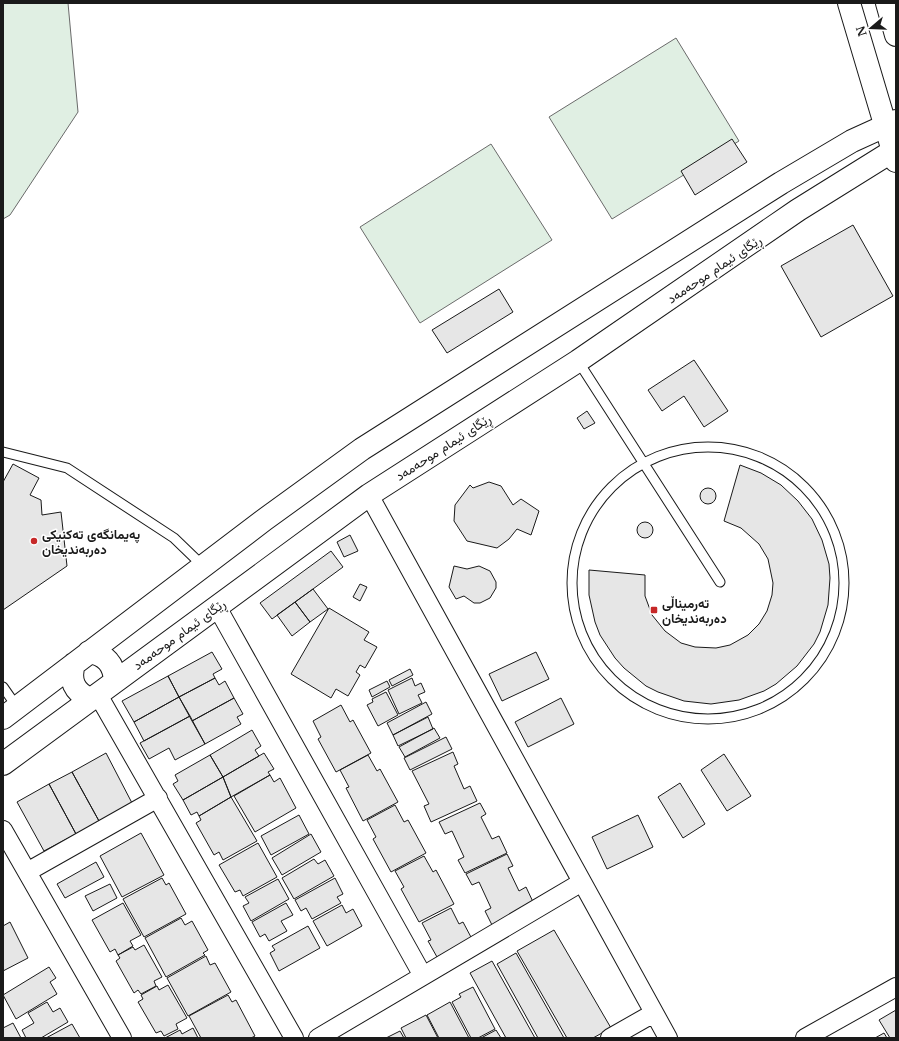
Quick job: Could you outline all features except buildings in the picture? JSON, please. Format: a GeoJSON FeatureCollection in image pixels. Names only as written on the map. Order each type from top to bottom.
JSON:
{"type":"FeatureCollection","features":[{"type":"Feature","properties":{"kind":"main road"},"geometry":{"type":"LineString","coordinates":[[849,3],[890,123],[895,153]]}},
{"type":"Feature","properties":{"kind":"main road"},"geometry":{"type":"LineString","coordinates":[[887,3],[896,35]]}},
{"type":"Feature","properties":{"kind":"main road"},"geometry":{"type":"LineString","coordinates":[[10,712],[319,479],[362,449],[782,183],[852,141],[890,123]]}},
{"type":"Feature","properties":{"kind":"main road","name":"ڕێگای ئیمام موحەمەد"},"geometry":{"type":"LineString","coordinates":[[3,764],[369,495],[578,361],[798,210],[895,153]]}},
{"type":"Feature","properties":{"kind":"main road"},"geometry":{"type":"LineString","coordinates":[[782,183],[798,210]]}},
{"type":"Feature","properties":{"kind":"main road"},"geometry":{"type":"LineString","coordinates":[[94,696],[82,696],[75,689],[72,681],[71,672],[82,658],[98,654],[108,661],[114,672],[115,681]]}},
{"type":"Feature","properties":{"kind":"street"},"geometry":{"type":"LineString","coordinates":[[369,495],[668,1038]]}},
{"type":"Feature","properties":{"kind":"street"},"geometry":{"type":"LineString","coordinates":[[216,607],[423,976]]}},
{"type":"Feature","properties":{"kind":"street"},"geometry":{"type":"LineString","coordinates":[[94,696],[158,798],[294,1038]]}},
{"type":"Feature","properties":{"kind":"street"},"geometry":{"type":"LineString","coordinates":[[27,872],[158,798]]}},
{"type":"Feature","properties":{"kind":"street"},"geometry":{"type":"LineString","coordinates":[[3,830],[122,1038]]}},
{"type":"Feature","properties":{"kind":"street"},"geometry":{"type":"LineString","coordinates":[[318,1038],[582,882]]}},
{"type":"Feature","properties":{"kind":"street"},"geometry":{"type":"LineString","coordinates":[[805,1038],[896,987]]}},
{"type":"Feature","properties":{"kind":"street"},"geometry":{"type":"LineString","coordinates":[[610,1038],[654,1013]]}},
{"type":"Feature","properties":{"kind":"lane"},"geometry":{"type":"LineString","coordinates":[[578,361],[720,582]]}},
{"type":"Feature","properties":{"kind":"lane"},"geometry":{"type":"LineString","coordinates":[[703,446],[747,452],[776,465],[800,483],[811,494],[828,519],[840,550],[843,567],[842,602],[839,619],[825,652],[815,666],[804,679],[776,701],[744,714],[726,718],[691,718],[674,714],[641,701],[627,692],[602,667],[592,652],[580,626],[574,603],[572,572],[578,542],[583,528],[598,502],[619,479],[644,462],[672,451],[703,446]]}},
{"type":"Feature","properties":{"kind":"lane"},"geometry":{"type":"LineString","coordinates":[[3,452],[67,468],[174,538],[203,566]]}},
{"type":"Feature","properties":{"kind":"lane"},"geometry":{"type":"LineString","coordinates":[[3,687],[10,712]]}},
{"type":"Feature","properties":{"kind":"green space"},"geometry":{"type":"Polygon","coordinates":[[[3,3],[68,3],[78,112],[10,215],[3,219],[3,3]]]}},
{"type":"Feature","properties":{"kind":"green space"},"geometry":{"type":"Polygon","coordinates":[[[676,38],[739,141],[612,219],[549,117],[676,38]]]}},
{"type":"Feature","properties":{"kind":"green space"},"geometry":{"type":"Polygon","coordinates":[[[491,144],[552,240],[420,323],[360,227],[491,144]]]}},
{"type":"Feature","properties":{"kind":"place","name":"په‌یمانگه‌ى ته‌كنیكى ده‌ربه‌ندیخان"},"geometry":{"type":"Point","coordinates":[34,541]}},
{"type":"Feature","properties":{"kind":"place","name":"تەرمیناڵی دەربەندیخان"},"geometry":{"type":"Point","coordinates":[654,610]}}]}
